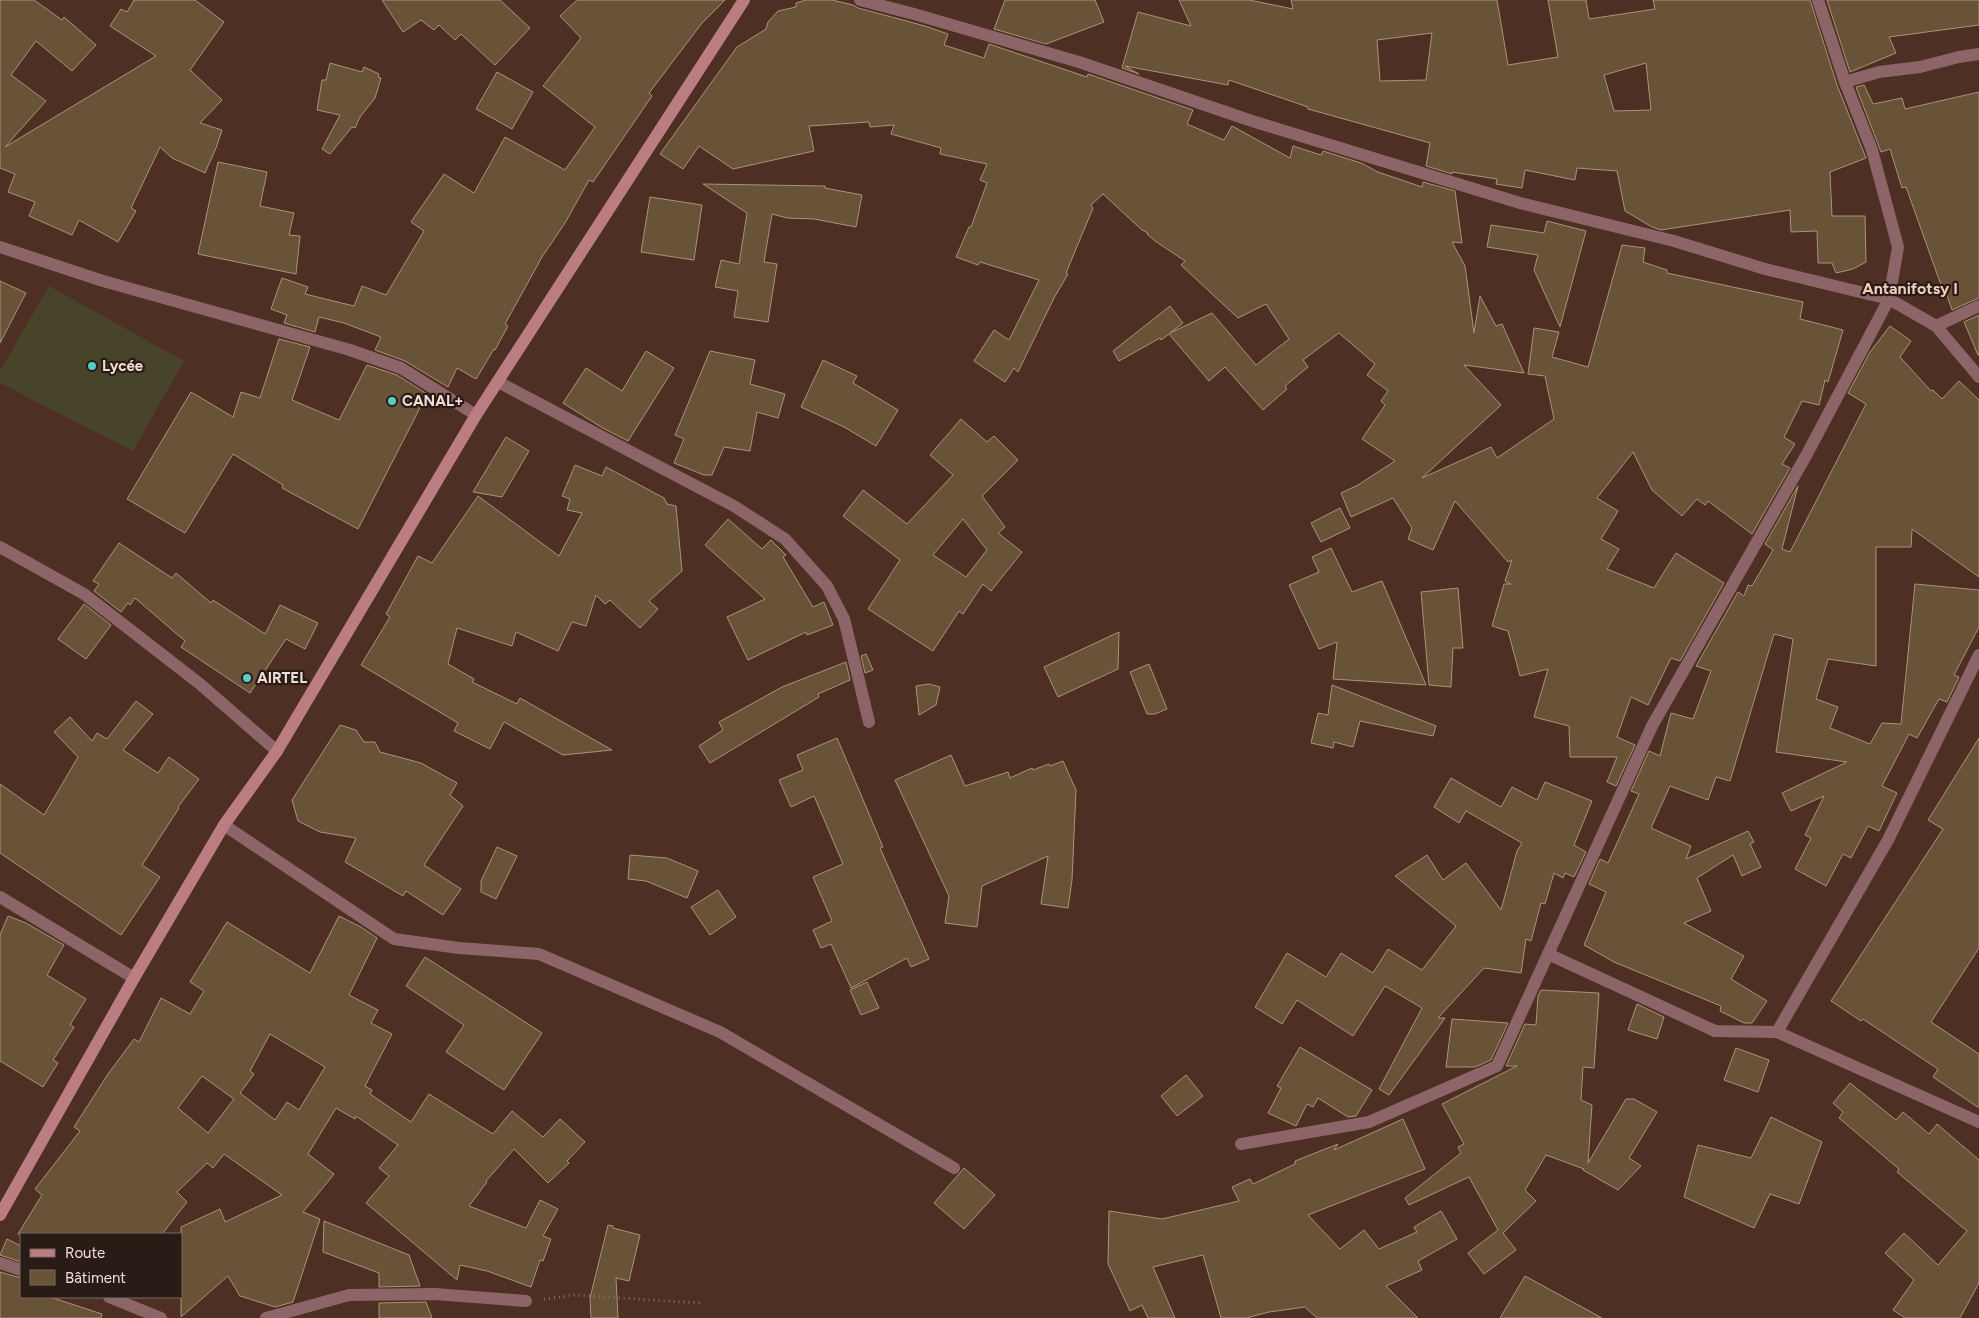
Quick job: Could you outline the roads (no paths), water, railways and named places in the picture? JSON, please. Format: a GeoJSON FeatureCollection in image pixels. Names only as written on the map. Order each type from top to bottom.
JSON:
{"type":"FeatureCollection","features":[{"type":"Feature","properties":{"kind":"main road"},"geometry":{"type":"LineString","coordinates":[[0,1215],[134,978],[224,825],[277,751],[476,414],[744,0]]}},
{"type":"Feature","properties":{"kind":"street"},"geometry":{"type":"LineString","coordinates":[[860,0],[1079,62],[1252,121],[1520,203],[1674,241],[1765,269],[1889,299],[1936,326],[1979,377]]}},
{"type":"Feature","properties":{"kind":"street"},"geometry":{"type":"LineString","coordinates":[[1241,1144],[1369,1122],[1497,1066],[1652,726],[1808,454],[1889,299],[1898,247],[1872,150],[1818,0]]}},
{"type":"Feature","properties":{"kind":"street"},"geometry":{"type":"LineString","coordinates":[[1846,82],[1879,72],[1920,67],[1979,54]]}},
{"type":"Feature","properties":{"kind":"street"},"geometry":{"type":"LineString","coordinates":[[0,248],[103,281],[350,350],[402,368],[476,414]]}},
{"type":"Feature","properties":{"kind":"street"},"geometry":{"type":"LineString","coordinates":[[1936,326],[1979,306]]}},
{"type":"Feature","properties":{"kind":"street"},"geometry":{"type":"LineString","coordinates":[[498,382],[734,506],[785,539],[827,586],[844,619],[869,722]]}},
{"type":"Feature","properties":{"kind":"street"},"geometry":{"type":"LineString","coordinates":[[0,547],[84,594],[200,684],[277,751]]}},
{"type":"Feature","properties":{"kind":"street"},"geometry":{"type":"LineString","coordinates":[[1777,1032],[1888,840],[1979,654]]}},
{"type":"Feature","properties":{"kind":"street"},"geometry":{"type":"LineString","coordinates":[[224,825],[394,939],[459,948],[539,954],[720,1032],[954,1168]]}},
{"type":"Feature","properties":{"kind":"street"},"geometry":{"type":"LineString","coordinates":[[0,897],[134,978]]}},
{"type":"Feature","properties":{"kind":"street"},"geometry":{"type":"LineString","coordinates":[[1548,954],[1715,1032],[1777,1032],[1979,1122]]}},
{"type":"Feature","properties":{"kind":"street"},"geometry":{"type":"LineString","coordinates":[[0,1263],[20,1270]]}},
{"type":"Feature","properties":{"kind":"street"},"geometry":{"type":"LineString","coordinates":[[266,1318],[349,1296],[435,1294],[526,1301]]}},
{"type":"Feature","properties":{"kind":"street"},"geometry":{"type":"LineString","coordinates":[[111,1298],[161,1318]]}},
{"type":"Feature","properties":{"kind":"place","name":"Lycée"},"geometry":{"type":"Point","coordinates":[92,366]}},
{"type":"Feature","properties":{"kind":"place","name":"CANAL+"},"geometry":{"type":"Point","coordinates":[392,401]}},
{"type":"Feature","properties":{"kind":"place","name":"AIRTEL"},"geometry":{"type":"Point","coordinates":[247,678]}},
{"type":"Feature","properties":{"kind":"district","name":"Antanifotsy I"},"geometry":{"type":"Point","coordinates":[1910,288]}}]}
